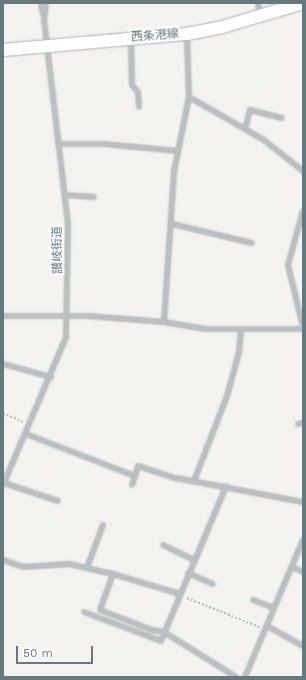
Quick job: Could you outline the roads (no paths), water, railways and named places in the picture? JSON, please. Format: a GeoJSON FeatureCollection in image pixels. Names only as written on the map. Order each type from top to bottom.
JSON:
{"type":"FeatureCollection","features":[{"type":"Feature","properties":{"kind":"main road","name":"西条港線"},"geometry":{"type":"LineString","coordinates":[[3,50],[187,34],[261,16],[303,3]]}},
{"type":"Feature","properties":{"kind":"street"},"geometry":{"type":"LineString","coordinates":[[42,3],[44,20]]}},
{"type":"Feature","properties":{"kind":"street","name":"讃岐街道"},"geometry":{"type":"LineString","coordinates":[[3,484],[26,434],[66,336],[68,231],[44,20],[46,3]]}},
{"type":"Feature","properties":{"kind":"street"},"geometry":{"type":"LineString","coordinates":[[258,3],[261,16]]}},
{"type":"Feature","properties":{"kind":"street"},"geometry":{"type":"LineString","coordinates":[[164,322],[172,224],[174,172],[189,97],[187,34]]}},
{"type":"Feature","properties":{"kind":"street"},"geometry":{"type":"LineString","coordinates":[[131,38],[132,85],[138,92],[139,107]]}},
{"type":"Feature","properties":{"kind":"street"},"geometry":{"type":"LineString","coordinates":[[189,97],[244,129],[303,169]]}},
{"type":"Feature","properties":{"kind":"street"},"geometry":{"type":"LineString","coordinates":[[244,129],[250,110],[282,118]]}},
{"type":"Feature","properties":{"kind":"street"},"geometry":{"type":"LineString","coordinates":[[58,144],[104,144],[178,151]]}},
{"type":"Feature","properties":{"kind":"street"},"geometry":{"type":"LineString","coordinates":[[64,195],[94,197]]}},
{"type":"Feature","properties":{"kind":"street"},"geometry":{"type":"LineString","coordinates":[[296,328],[303,323],[288,265],[303,211]]}},
{"type":"Feature","properties":{"kind":"street"},"geometry":{"type":"LineString","coordinates":[[172,224],[252,243]]}},
{"type":"Feature","properties":{"kind":"street"},"geometry":{"type":"LineString","coordinates":[[3,316],[88,316],[164,322],[205,329],[303,329]]}},
{"type":"Feature","properties":{"kind":"street"},"geometry":{"type":"LineString","coordinates":[[194,481],[227,396],[239,352],[241,329]]}},
{"type":"Feature","properties":{"kind":"street"},"geometry":{"type":"LineString","coordinates":[[3,364],[50,377]]}},
{"type":"Feature","properties":{"kind":"street"},"geometry":{"type":"LineString","coordinates":[[298,424],[303,423]]}},
{"type":"Feature","properties":{"kind":"street"},"geometry":{"type":"LineString","coordinates":[[26,434],[135,476]]}},
{"type":"Feature","properties":{"kind":"street"},"geometry":{"type":"LineString","coordinates":[[132,485],[138,466],[194,481],[303,502]]}},
{"type":"Feature","properties":{"kind":"street"},"geometry":{"type":"LineString","coordinates":[[3,484],[58,501]]}},
{"type":"Feature","properties":{"kind":"street"},"geometry":{"type":"LineString","coordinates":[[84,612],[160,641],[226,486]]}},
{"type":"Feature","properties":{"kind":"street"},"geometry":{"type":"LineString","coordinates":[[87,568],[103,525]]}},
{"type":"Feature","properties":{"kind":"street"},"geometry":{"type":"LineString","coordinates":[[245,677],[303,540]]}},
{"type":"Feature","properties":{"kind":"street"},"geometry":{"type":"LineString","coordinates":[[164,546],[194,560]]}},
{"type":"Feature","properties":{"kind":"street"},"geometry":{"type":"LineString","coordinates":[[3,560],[23,567],[69,564],[113,574],[180,594]]}},
{"type":"Feature","properties":{"kind":"street"},"geometry":{"type":"LineString","coordinates":[[292,567],[303,572]]}},
{"type":"Feature","properties":{"kind":"street"},"geometry":{"type":"LineString","coordinates":[[113,574],[100,610],[152,630],[164,632],[236,677]]}},
{"type":"Feature","properties":{"kind":"street"},"geometry":{"type":"LineString","coordinates":[[188,574],[212,584]]}},
{"type":"Feature","properties":{"kind":"street"},"geometry":{"type":"LineString","coordinates":[[253,600],[274,608]]}},
{"type":"Feature","properties":{"kind":"street"},"geometry":{"type":"LineString","coordinates":[[266,628],[303,646]]}}]}
